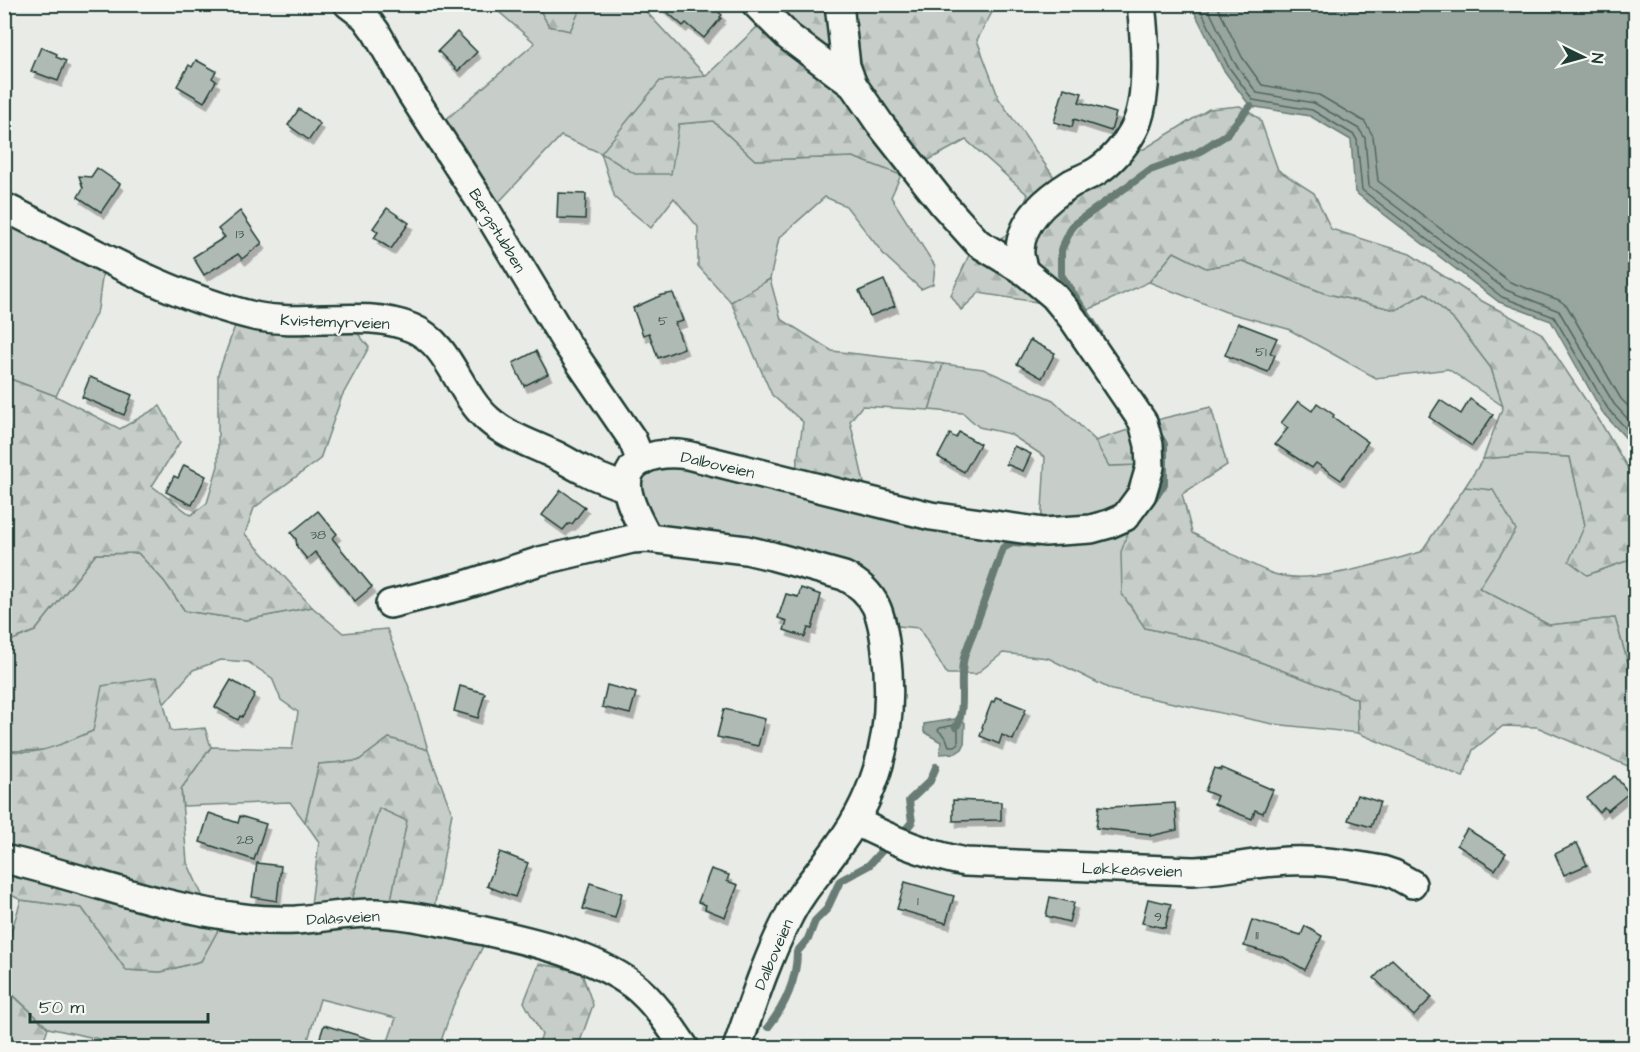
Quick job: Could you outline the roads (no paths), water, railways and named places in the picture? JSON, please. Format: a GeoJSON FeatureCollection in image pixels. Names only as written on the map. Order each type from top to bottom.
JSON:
{"type":"FeatureCollection","features":[{"type":"Feature","properties":{"kind":"street","name":"Bergstubben"},"geometry":{"type":"LineString","coordinates":[[348,4],[365,17],[376,32],[411,93],[486,210],[566,342],[632,439],[641,461]]}},
{"type":"Feature","properties":{"kind":"street","name":"Dalboveien"},"geometry":{"type":"LineString","coordinates":[[756,4],[789,37],[853,85]]}},
{"type":"Feature","properties":{"kind":"street","name":"Dalboveien"},"geometry":{"type":"LineString","coordinates":[[641,461],[661,454],[687,455],[931,516],[1021,530],[1068,532],[1109,524],[1125,517],[1142,494],[1150,467],[1149,445],[1143,422],[1073,319],[1054,297],[1024,271],[994,255],[978,243],[880,124],[853,85],[846,66],[839,4]]}},
{"type":"Feature","properties":{"kind":"street"},"geometry":{"type":"LineString","coordinates":[[1024,271],[1020,252],[1022,236],[1030,219],[1059,191],[1097,171],[1120,152],[1140,118],[1145,71],[1141,4]]}},
{"type":"Feature","properties":{"kind":"street","name":"Kvistemyrveien"},"geometry":{"type":"LineString","coordinates":[[4,207],[142,277],[215,305],[255,316],[284,320],[382,320],[410,327],[425,334],[438,346],[470,400],[490,421],[506,432],[585,471],[627,488]]}},
{"type":"Feature","properties":{"kind":"street"},"geometry":{"type":"LineString","coordinates":[[641,461],[629,472],[627,488],[631,504],[648,538]]}},
{"type":"Feature","properties":{"kind":"street","name":"Dalboveien"},"geometry":{"type":"LineString","coordinates":[[390,604],[462,586],[540,561],[632,539],[648,538],[772,556],[844,576],[868,593],[878,609],[883,626],[888,670],[883,747],[875,781],[855,821],[799,898],[787,919],[737,1047]]}},
{"type":"Feature","properties":{"kind":"street","name":"Løkkeåsveien"},"geometry":{"type":"LineString","coordinates":[[855,821],[889,839],[937,856],[965,862],[1192,871],[1308,861],[1382,870],[1412,884]]}},
{"type":"Feature","properties":{"kind":"street","name":"Dalåsveien"},"geometry":{"type":"LineString","coordinates":[[4,859],[51,870],[137,897],[201,912],[266,920],[378,913],[448,923],[537,944],[590,963],[633,986],[646,998],[685,1047]]}},
{"type":"Feature","properties":{"kind":"water"},"geometry":{"type":"Polygon","coordinates":[[[1191,5],[1635,5],[1635,448],[1603,413],[1551,321],[1499,302],[1355,192],[1351,140],[1310,116],[1250,106],[1223,69],[1191,5]]]}},
{"type":"Feature","properties":{"kind":"water"},"geometry":{"type":"Polygon","coordinates":[[[961,718],[965,723],[962,749],[956,753],[940,754],[941,742],[924,732],[924,724],[961,718]]]}},
{"type":"Feature","properties":{"kind":"waterway"},"geometry":{"type":"LineString","coordinates":[[1099,333],[1061,275],[1061,250],[1073,225],[1150,170],[1197,153],[1226,135],[1250,106]]}},
{"type":"Feature","properties":{"kind":"waterway"},"geometry":{"type":"LineString","coordinates":[[1150,503],[1164,485],[1164,444],[1158,434]]}},
{"type":"Feature","properties":{"kind":"waterway"},"geometry":{"type":"LineString","coordinates":[[956,727],[960,719],[965,654],[1003,548],[1014,542],[1036,544]]}},
{"type":"Feature","properties":{"kind":"waterway"},"geometry":{"type":"LineString","coordinates":[[899,832],[906,829],[912,822],[909,801],[930,781],[936,767]]}},
{"type":"Feature","properties":{"kind":"waterway"},"geometry":{"type":"LineString","coordinates":[[768,1027],[789,992],[795,972],[797,952],[808,939],[815,921],[827,909],[840,881],[869,865],[886,846]]}}]}
